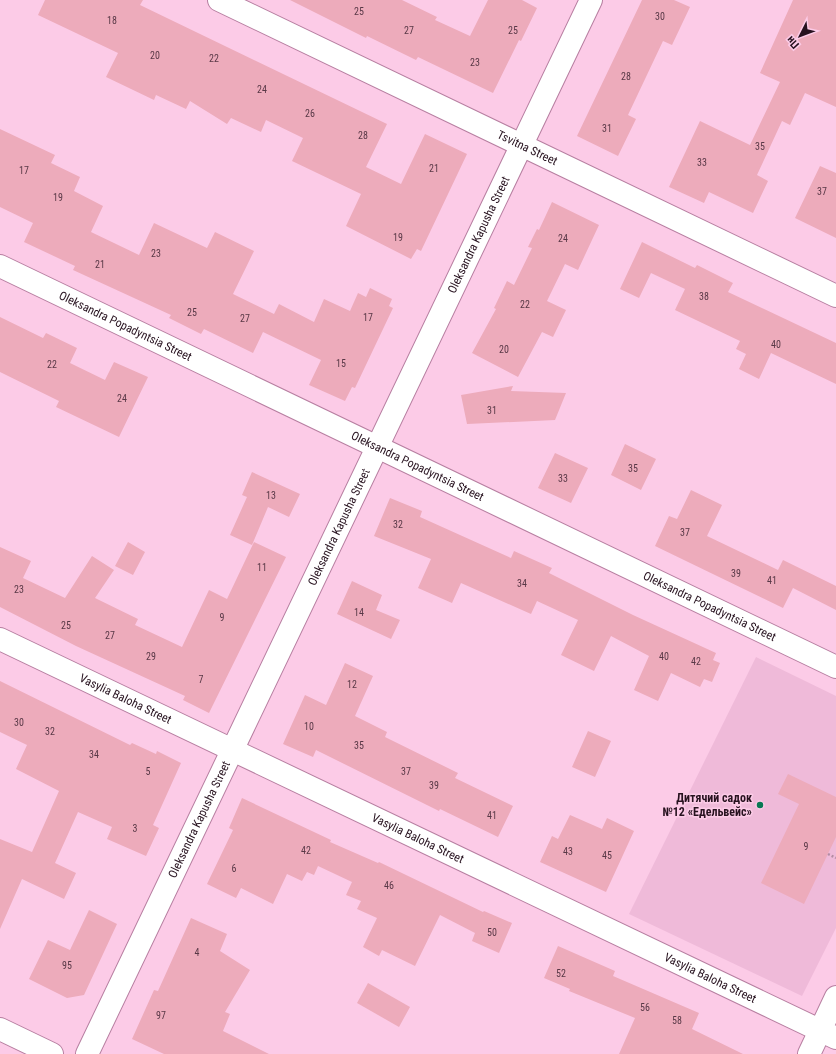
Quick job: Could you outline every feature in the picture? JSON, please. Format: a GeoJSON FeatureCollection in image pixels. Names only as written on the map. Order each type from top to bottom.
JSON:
{"type":"FeatureCollection","features":[{"type":"Feature","properties":{"kind":"street","name":"Tsvitna Street"},"geometry":{"type":"LineString","coordinates":[[219,0],[836,296]]}},
{"type":"Feature","properties":{"kind":"street","name":"Oleksandra Kapusha Street"},"geometry":{"type":"LineString","coordinates":[[87,1054],[591,0]]}},
{"type":"Feature","properties":{"kind":"street","name":"Oleksandra Popadyntsia Street"},"geometry":{"type":"LineString","coordinates":[[0,266],[836,667]]}},
{"type":"Feature","properties":{"kind":"street","name":"Vasylia Baloha Street"},"geometry":{"type":"LineString","coordinates":[[0,640],[828,1034]]}},
{"type":"Feature","properties":{"kind":"street"},"geometry":{"type":"LineString","coordinates":[[809,1054],[828,1034],[836,997]]}},
{"type":"Feature","properties":{"kind":"street"},"geometry":{"type":"LineString","coordinates":[[0,1029],[52,1054]]}},
{"type":"Feature","properties":{"kind":"path"},"geometry":{"type":"LineString","coordinates":[[828,854],[836,858]]}},
{"type":"Feature","properties":{"kind":"shaded area","name":"Дитячий садок №12 «Едельвейс»"},"geometry":{"type":"Polygon","coordinates":[[[756,657],[836,696],[836,928],[802,996],[629,914],[756,657]]]}},
{"type":"Feature","properties":{"kind":"building"},"geometry":{"type":"Polygon","coordinates":[[[45,0],[143,0],[140,5],[387,124],[366,167],[401,184],[425,134],[467,154],[421,251],[417,249],[411,259],[346,226],[361,194],[292,161],[303,138],[266,120],[261,132],[231,118],[227,124],[190,101],[186,109],[156,95],[154,100],[106,77],[118,53],[38,15],[45,0]]]}},
{"type":"Feature","properties":{"kind":"building"},"geometry":{"type":"Polygon","coordinates":[[[290,0],[402,0],[437,17],[435,20],[470,36],[488,0],[522,0],[537,8],[521,41],[519,40],[493,93],[418,57],[416,60],[367,36],[366,38],[290,0]]]}},
{"type":"Feature","properties":{"kind":"building"},"geometry":{"type":"Polygon","coordinates":[[[642,0],[674,0],[690,7],[672,45],[663,41],[628,115],[636,119],[618,156],[577,136],[642,0]]]}},
{"type":"Feature","properties":{"kind":"building"},"geometry":{"type":"Polygon","coordinates":[[[793,0],[836,0],[836,107],[805,93],[790,125],[782,121],[757,175],[768,181],[753,213],[709,192],[704,203],[669,187],[700,121],[750,145],[780,82],[760,73],[793,0]]]}},
{"type":"Feature","properties":{"kind":"building"},"geometry":{"type":"Polygon","coordinates":[[[0,129],[55,155],[51,163],[80,177],[74,191],[103,206],[91,232],[139,255],[154,223],[207,248],[215,232],[254,251],[233,294],[274,314],[279,304],[314,322],[324,299],[350,311],[358,293],[366,297],[370,288],[392,299],[389,306],[393,308],[355,388],[352,387],[345,401],[309,385],[321,360],[263,332],[253,353],[204,329],[201,334],[169,318],[171,315],[73,270],[75,266],[24,242],[33,223],[0,207],[0,129]]]}},
{"type":"Feature","properties":{"kind":"building"},"geometry":{"type":"Polygon","coordinates":[[[820,166],[836,173],[836,238],[795,218],[820,166]]]}},
{"type":"Feature","properties":{"kind":"building"},"geometry":{"type":"Polygon","coordinates":[[[552,202],[599,225],[578,270],[565,264],[547,301],[566,310],[553,337],[542,332],[518,377],[472,353],[496,309],[494,308],[507,281],[514,285],[532,248],[528,247],[537,229],[539,230],[552,202]]]}},
{"type":"Feature","properties":{"kind":"building"},"geometry":{"type":"Polygon","coordinates":[[[642,242],[695,268],[697,265],[733,283],[728,292],[836,343],[836,384],[771,353],[759,379],[739,369],[746,354],[736,349],[740,341],[675,310],[685,289],[651,273],[639,298],[620,289],[642,242]]]}},
{"type":"Feature","properties":{"kind":"building"},"geometry":{"type":"Polygon","coordinates":[[[0,317],[43,338],[46,333],[77,348],[70,363],[105,380],[114,362],[148,377],[119,437],[56,407],[59,401],[0,372],[0,317]]]}},
{"type":"Feature","properties":{"kind":"building"},"geometry":{"type":"Polygon","coordinates":[[[513,386],[511,391],[566,393],[555,420],[467,424],[461,395],[513,386]]]}},
{"type":"Feature","properties":{"kind":"building"},"geometry":{"type":"Polygon","coordinates":[[[625,444],[656,459],[641,490],[611,475],[625,444]]]}},
{"type":"Feature","properties":{"kind":"building"},"geometry":{"type":"Polygon","coordinates":[[[555,453],[588,468],[571,503],[538,488],[555,453]]]}},
{"type":"Feature","properties":{"kind":"building"},"geometry":{"type":"Polygon","coordinates":[[[252,472],[300,494],[289,517],[268,507],[252,545],[230,535],[247,497],[242,495],[252,472]]]}},
{"type":"Feature","properties":{"kind":"building"},"geometry":{"type":"Polygon","coordinates":[[[691,490],[722,505],[707,536],[778,570],[783,560],[836,586],[836,610],[793,588],[783,608],[655,546],[669,516],[677,519],[691,490]]]}},
{"type":"Feature","properties":{"kind":"building"},"geometry":{"type":"Polygon","coordinates":[[[390,498],[422,511],[420,517],[511,558],[514,551],[552,568],[549,573],[633,615],[716,653],[713,660],[720,663],[712,682],[704,679],[700,687],[671,673],[658,701],[634,690],[649,656],[611,636],[594,671],[561,655],[578,620],[537,601],[531,614],[461,583],[452,603],[418,588],[431,559],[374,536],[390,498]]]}},
{"type":"Feature","properties":{"kind":"building"},"geometry":{"type":"Polygon","coordinates":[[[128,542],[145,552],[133,575],[115,566],[128,542]]]}},
{"type":"Feature","properties":{"kind":"building"},"geometry":{"type":"Polygon","coordinates":[[[254,542],[286,557],[209,713],[183,700],[185,696],[76,646],[0,607],[0,547],[31,561],[23,578],[65,598],[92,556],[114,570],[95,598],[138,619],[135,625],[182,647],[209,590],[227,599],[254,542]]]}},
{"type":"Feature","properties":{"kind":"building"},"geometry":{"type":"Polygon","coordinates":[[[352,581],[382,595],[376,610],[400,620],[391,639],[337,614],[352,581]]]}},
{"type":"Feature","properties":{"kind":"building"},"geometry":{"type":"Polygon","coordinates":[[[345,663],[373,676],[355,716],[387,732],[385,737],[458,773],[455,778],[513,806],[498,837],[440,809],[439,811],[316,750],[313,757],[283,744],[305,695],[326,705],[345,663]]]}},
{"type":"Feature","properties":{"kind":"building"},"geometry":{"type":"Polygon","coordinates":[[[0,681],[130,745],[132,743],[156,754],[157,751],[181,763],[153,825],[159,828],[146,856],[107,839],[112,827],[78,812],[55,863],[76,873],[64,899],[22,879],[0,929],[0,839],[32,852],[59,791],[16,769],[27,745],[0,732],[0,681]]]}},
{"type":"Feature","properties":{"kind":"building"},"geometry":{"type":"Polygon","coordinates":[[[588,731],[611,741],[595,777],[572,767],[588,731]]]}},
{"type":"Feature","properties":{"kind":"building"},"geometry":{"type":"Polygon","coordinates":[[[788,774],[836,797],[836,837],[804,904],[761,883],[799,804],[778,794],[788,774]]]}},
{"type":"Feature","properties":{"kind":"building"},"geometry":{"type":"Polygon","coordinates":[[[242,798],[331,840],[330,842],[378,863],[379,862],[483,912],[484,911],[512,923],[499,953],[472,941],[475,933],[440,915],[415,966],[382,950],[379,956],[363,947],[377,918],[357,909],[361,901],[346,895],[352,882],[318,866],[314,875],[307,872],[302,881],[287,874],[273,904],[241,888],[236,898],[207,884],[233,830],[229,828],[242,798]]]}},
{"type":"Feature","properties":{"kind":"building"},"geometry":{"type":"Polygon","coordinates":[[[570,815],[602,829],[607,818],[634,831],[606,892],[540,862],[552,836],[558,839],[570,815]]]}},
{"type":"Feature","properties":{"kind":"building"},"geometry":{"type":"Polygon","coordinates":[[[89,910],[117,924],[84,995],[67,998],[29,979],[48,940],[70,950],[89,910]]]}},
{"type":"Feature","properties":{"kind":"building"},"geometry":{"type":"Polygon","coordinates":[[[191,918],[227,934],[220,951],[250,970],[225,1012],[230,1014],[223,1031],[269,1054],[164,1054],[132,1039],[154,990],[158,991],[191,918]]]}},
{"type":"Feature","properties":{"kind":"building"},"geometry":{"type":"Polygon","coordinates":[[[558,946],[615,971],[613,976],[699,1013],[692,1029],[743,1054],[619,1054],[635,1018],[569,991],[570,989],[544,978],[558,946]]]}},
{"type":"Feature","properties":{"kind":"building"},"geometry":{"type":"Polygon","coordinates":[[[368,983],[410,1007],[399,1027],[357,1003],[368,983]]]}},
{"type":"Feature","properties":{"kind":"place","name":"Дитячий садок №12 «Едельвейс»"},"geometry":{"type":"Point","coordinates":[760,805]}}]}
